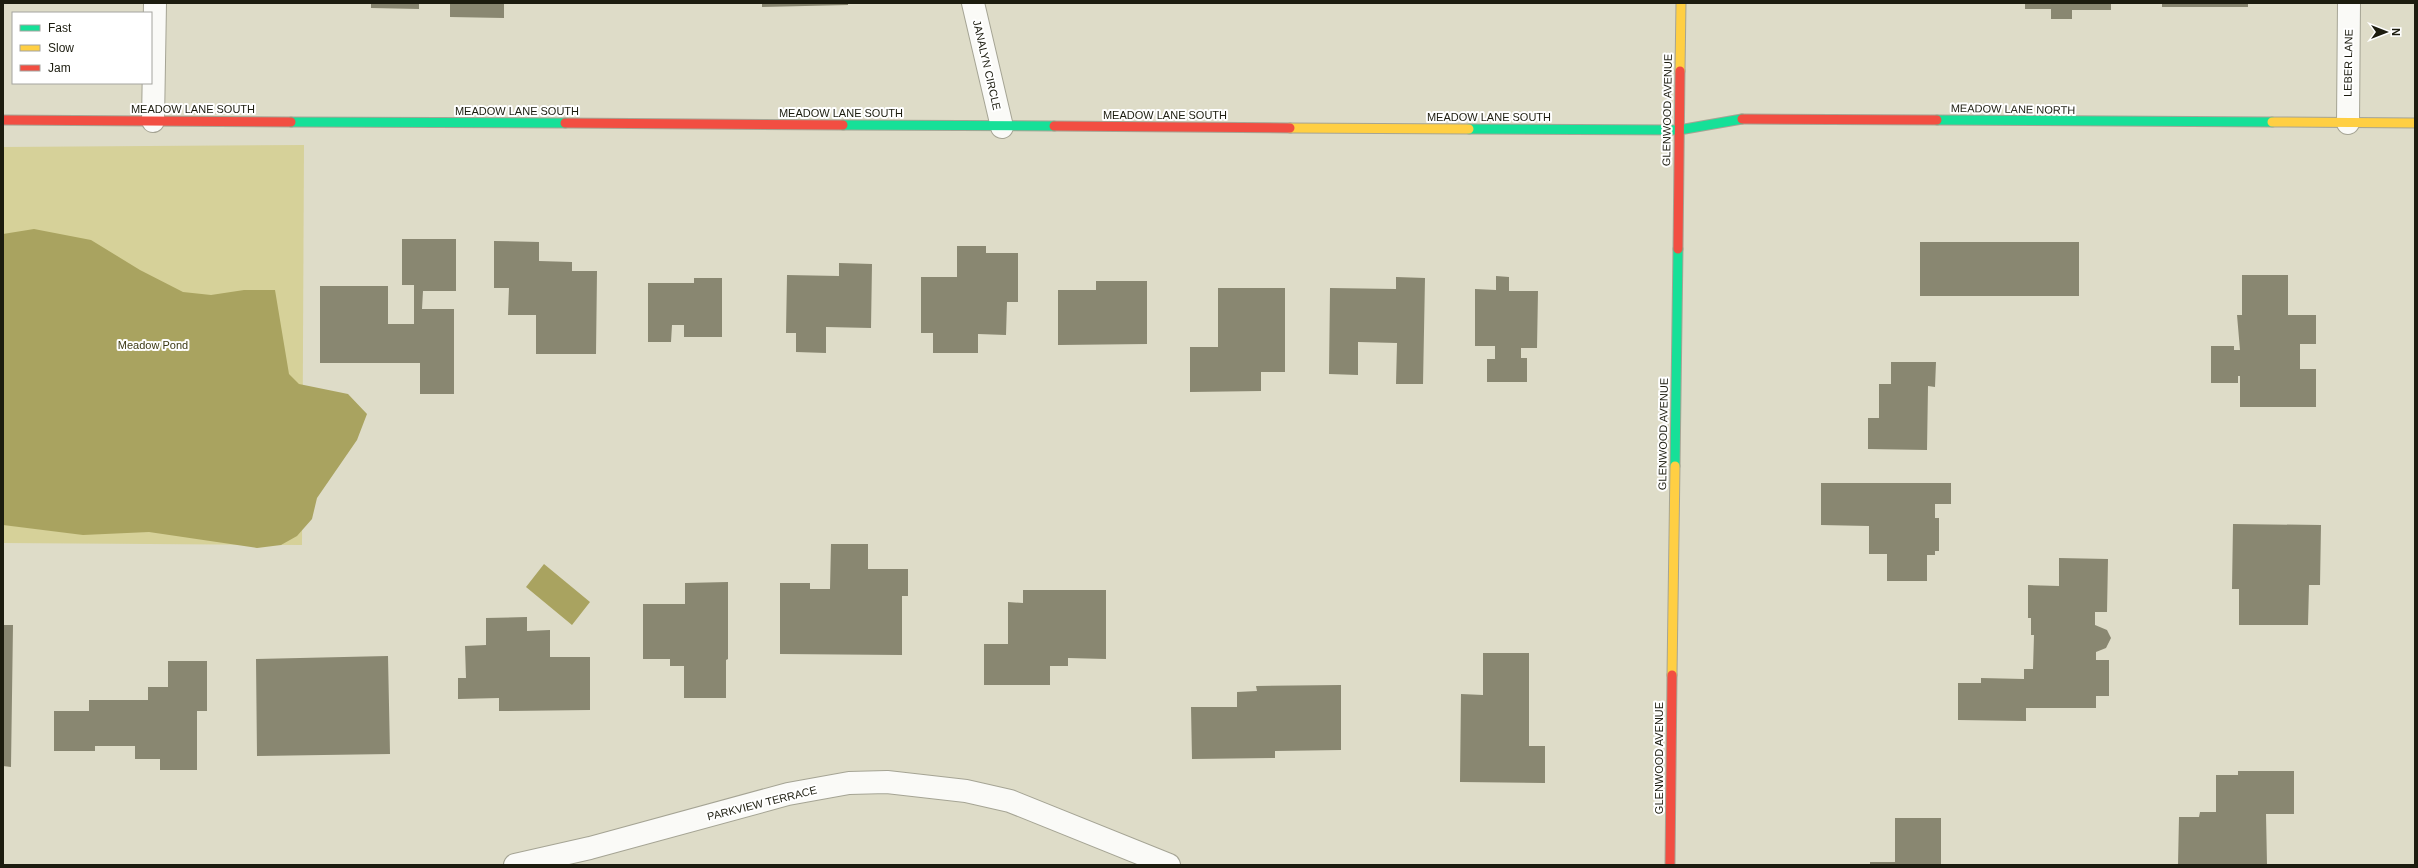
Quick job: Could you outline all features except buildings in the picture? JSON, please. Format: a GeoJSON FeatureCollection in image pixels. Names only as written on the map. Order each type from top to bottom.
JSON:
{"type":"FeatureCollection","features":[{"type":"Feature","properties":{"kind":"street"},"geometry":{"type":"LineString","coordinates":[[154,121],[155,3]]}},
{"type":"Feature","properties":{"kind":"street","name":"JANALYN CIRCLE"},"geometry":{"type":"LineString","coordinates":[[973,3],[1002,127]]}},
{"type":"Feature","properties":{"kind":"street","name":"GLENWOOD AVENUE"},"geometry":{"type":"LineString","coordinates":[[1670,865],[1681,3]]}},
{"type":"Feature","properties":{"kind":"street","name":"LEBER LANE"},"geometry":{"type":"LineString","coordinates":[[2348,123],[2349,3]]}},
{"type":"Feature","properties":{"kind":"street","name":"MEADOW LANE NORTH"},"geometry":{"type":"LineString","coordinates":[[1679,130],[1737,119],[2415,123]]}},
{"type":"Feature","properties":{"kind":"street","name":"MEADOW LANE SOUTH"},"geometry":{"type":"LineString","coordinates":[[3,120],[1679,130]]}},
{"type":"Feature","properties":{"kind":"street","name":"PARKVIEW TERRACE"},"geometry":{"type":"LineString","coordinates":[[515,865],[590,848],[788,794],[849,783],[887,782],[951,788],[1010,801],[1169,865]]}},
{"type":"Feature","properties":{"kind":"green space","name":"Meadow Pond"},"geometry":{"type":"Polygon","coordinates":[[[304,145],[302,545],[3,543],[3,147],[304,145]]]}},
{"type":"Feature","properties":{"kind":"shaded area","name":"Meadow Pond"},"geometry":{"type":"Polygon","coordinates":[[[34,229],[91,240],[140,270],[183,292],[211,295],[244,290],[275,290],[289,374],[299,384],[348,394],[367,414],[357,440],[317,498],[312,519],[297,536],[281,545],[257,548],[149,532],[83,535],[3,525],[3,234],[34,229]]]}},
{"type":"Feature","properties":{"kind":"shaded area"},"geometry":{"type":"Polygon","coordinates":[[[544,564],[590,602],[572,625],[526,587],[544,564]]]}},
{"type":"Feature","properties":{"kind":"traffic: fast"},"geometry":{"type":"LineString","coordinates":[[1469,129],[1679,130],[1742,119]]}},
{"type":"Feature","properties":{"kind":"traffic: fast"},"geometry":{"type":"LineString","coordinates":[[1937,120],[2272,122]]}},
{"type":"Feature","properties":{"kind":"traffic: fast"},"geometry":{"type":"LineString","coordinates":[[291,122],[565,123]]}},
{"type":"Feature","properties":{"kind":"traffic: fast"},"geometry":{"type":"LineString","coordinates":[[843,125],[1054,126]]}},
{"type":"Feature","properties":{"kind":"traffic: fast"},"geometry":{"type":"LineString","coordinates":[[1675,466],[1678,249]]}},
{"type":"Feature","properties":{"kind":"traffic: slow"},"geometry":{"type":"LineString","coordinates":[[1680,71],[1681,3]]}},
{"type":"Feature","properties":{"kind":"traffic: slow"},"geometry":{"type":"LineString","coordinates":[[2272,122],[2415,123]]}},
{"type":"Feature","properties":{"kind":"traffic: slow"},"geometry":{"type":"LineString","coordinates":[[1290,128],[1469,129]]}},
{"type":"Feature","properties":{"kind":"traffic: slow"},"geometry":{"type":"LineString","coordinates":[[1672,675],[1675,466]]}},
{"type":"Feature","properties":{"kind":"traffic: jam"},"geometry":{"type":"LineString","coordinates":[[1678,249],[1680,71]]}},
{"type":"Feature","properties":{"kind":"traffic: jam"},"geometry":{"type":"LineString","coordinates":[[1742,119],[1937,120]]}},
{"type":"Feature","properties":{"kind":"traffic: jam"},"geometry":{"type":"LineString","coordinates":[[3,120],[291,122]]}},
{"type":"Feature","properties":{"kind":"traffic: jam"},"geometry":{"type":"LineString","coordinates":[[565,123],[843,125]]}},
{"type":"Feature","properties":{"kind":"traffic: jam"},"geometry":{"type":"LineString","coordinates":[[1054,126],[1290,128]]}},
{"type":"Feature","properties":{"kind":"traffic: jam"},"geometry":{"type":"LineString","coordinates":[[1670,865],[1672,675]]}}]}
